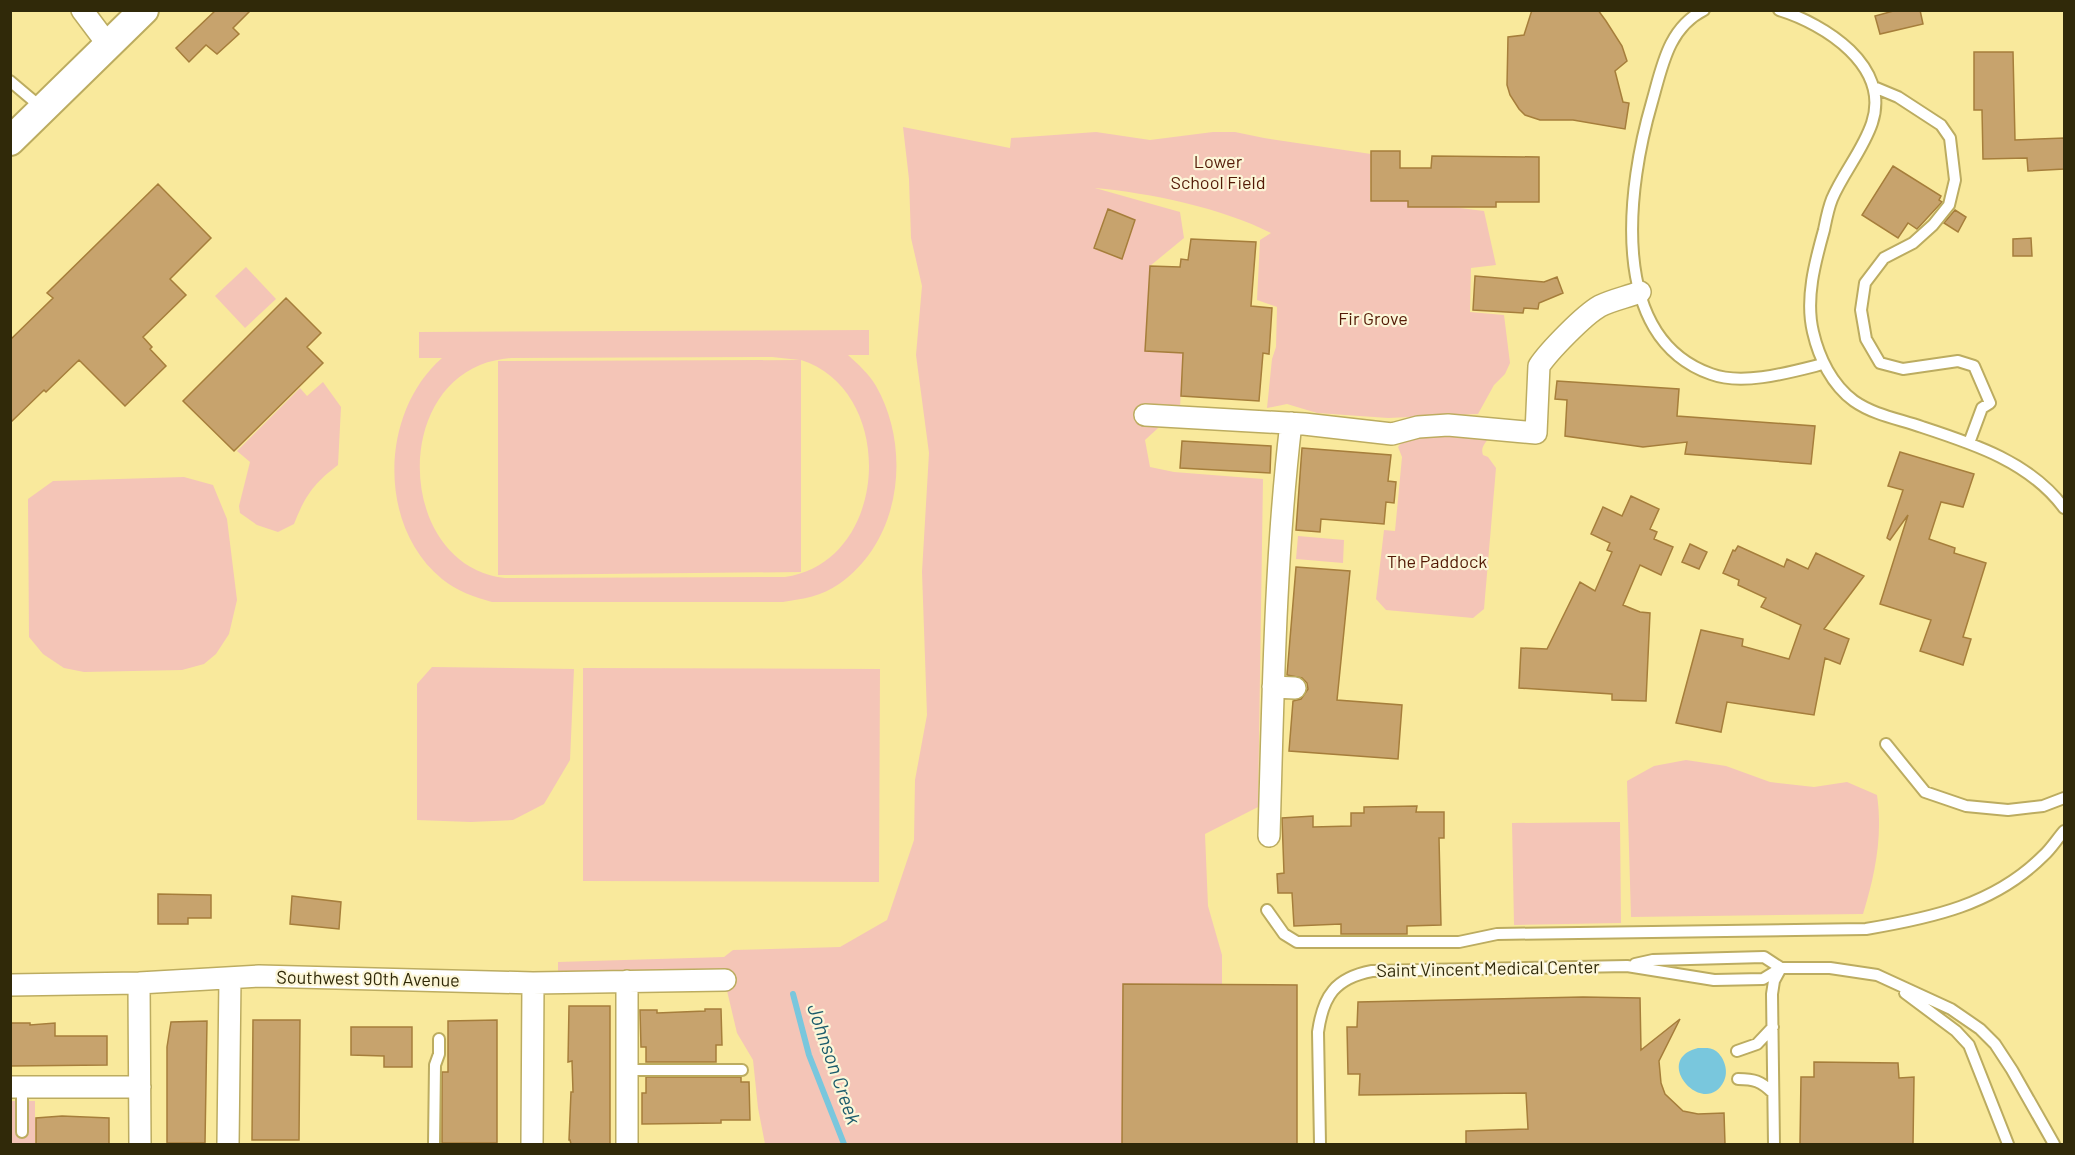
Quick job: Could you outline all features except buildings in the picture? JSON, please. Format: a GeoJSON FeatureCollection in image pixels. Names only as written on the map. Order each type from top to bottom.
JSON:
{"type":"FeatureCollection","features":[{"type":"Feature","properties":{"kind":"street"},"geometry":{"type":"LineString","coordinates":[[82,10],[109,45]]}},
{"type":"Feature","properties":{"kind":"street"},"geometry":{"type":"LineString","coordinates":[[10,141],[144,10]]}},
{"type":"Feature","properties":{"kind":"street"},"geometry":{"type":"LineString","coordinates":[[1145,415],[1291,423],[1392,434],[1448,424],[1536,433],[1539,366],[1544,359],[1555,345],[1599,307],[1640,292]]}},
{"type":"Feature","properties":{"kind":"street"},"geometry":{"type":"LineString","coordinates":[[1269,836],[1273,687],[1286,465],[1291,423]]}},
{"type":"Feature","properties":{"kind":"street"},"geometry":{"type":"LineString","coordinates":[[1273,687],[1295,688]]}},
{"type":"Feature","properties":{"kind":"street","name":"Southwest 90th Avenue"},"geometry":{"type":"LineString","coordinates":[[10,985],[259,976],[533,983],[725,980]]}},
{"type":"Feature","properties":{"kind":"street"},"geometry":{"type":"LineString","coordinates":[[228,1144],[230,978]]}},
{"type":"Feature","properties":{"kind":"street"},"geometry":{"type":"LineString","coordinates":[[627,981],[627,1144]]}},
{"type":"Feature","properties":{"kind":"street"},"geometry":{"type":"LineString","coordinates":[[139,982],[140,1144]]}},
{"type":"Feature","properties":{"kind":"street"},"geometry":{"type":"LineString","coordinates":[[532,1144],[533,983]]}},
{"type":"Feature","properties":{"kind":"street"},"geometry":{"type":"LineString","coordinates":[[16,1087],[140,1087]]}},
{"type":"Feature","properties":{"kind":"lane"},"geometry":{"type":"LineString","coordinates":[[1779,10],[1821,27],[1844,44],[1857,58],[1874,87],[1876,102],[1872,123],[1831,201],[1815,260],[1811,319],[1823,364],[1833,379],[1854,400],[1885,416],[1969,443],[2015,464],[2042,483],[2064,508]]}},
{"type":"Feature","properties":{"kind":"lane"},"geometry":{"type":"LineString","coordinates":[[1702,11],[1680,28],[1668,48],[1646,122],[1634,178],[1631,225],[1634,264],[1644,308],[1657,332],[1669,347],[1692,365],[1712,375],[1758,378],[1823,364]]}},
{"type":"Feature","properties":{"kind":"lane"},"geometry":{"type":"LineString","coordinates":[[10,81],[43,108]]}},
{"type":"Feature","properties":{"kind":"lane"},"geometry":{"type":"LineString","coordinates":[[1874,87],[1898,97],[1941,125],[1950,138],[1955,180],[1950,205],[1934,225],[1913,243],[1884,258],[1865,283],[1861,310],[1866,339],[1880,363],[1903,369],[1958,361],[1974,366],[1990,403],[1982,408],[1969,443]]}},
{"type":"Feature","properties":{"kind":"lane"},"geometry":{"type":"LineString","coordinates":[[1886,744],[1925,792],[1966,807],[2008,810],[2043,807],[2064,798]]}},
{"type":"Feature","properties":{"kind":"lane"},"geometry":{"type":"LineString","coordinates":[[1267,910],[1284,934],[1297,942],[1459,942],[1497,934],[1866,929],[1924,919],[1976,902],[2013,880],[2044,856],[2064,831]]}},
{"type":"Feature","properties":{"kind":"lane","name":"Saint Vincent Medical Center"},"geometry":{"type":"LineString","coordinates":[[1627,966],[1653,960],[1764,957],[1781,968],[1849,970],[1885,978],[1914,995],[1952,1009],[1980,1029],[1995,1044],[2054,1144]]}},
{"type":"Feature","properties":{"kind":"lane","name":"Saint Vincent Medical Center"},"geometry":{"type":"LineString","coordinates":[[1320,1144],[1318,1032],[1320,1016],[1329,995],[1342,981],[1355,975],[1372,971],[1627,966],[1714,980],[1763,979],[1781,968]]}},
{"type":"Feature","properties":{"kind":"lane"},"geometry":{"type":"LineString","coordinates":[[1774,1144],[1773,992],[1774,981],[1781,968]]}},
{"type":"Feature","properties":{"kind":"lane","name":"Saint Vincent Medical Center"},"geometry":{"type":"LineString","coordinates":[[1914,995],[1969,1045],[2008,1144]]}},
{"type":"Feature","properties":{"kind":"lane"},"geometry":{"type":"LineString","coordinates":[[1737,1051],[1757,1044],[1773,1027]]}},
{"type":"Feature","properties":{"kind":"lane"},"geometry":{"type":"LineString","coordinates":[[434,1144],[435,1065],[439,1054],[439,1039]]}},
{"type":"Feature","properties":{"kind":"lane"},"geometry":{"type":"LineString","coordinates":[[627,1070],[742,1070]]}},
{"type":"Feature","properties":{"kind":"lane"},"geometry":{"type":"LineString","coordinates":[[1738,1079],[1755,1079],[1773,1093]]}},
{"type":"Feature","properties":{"kind":"lane"},"geometry":{"type":"LineString","coordinates":[[16,1087],[22,1132]]}},
{"type":"Feature","properties":{"kind":"green space"},"geometry":{"type":"Polygon","coordinates":[[[903,127],[1010,148],[1011,138],[1096,132],[1150,140],[1213,132],[1235,132],[1371,154],[1370,200],[1384,192],[1404,201],[1484,211],[1496,265],[1471,268],[1470,312],[1504,315],[1510,363],[1505,374],[1494,385],[1478,414],[1388,418],[1317,413],[1287,404],[1267,408],[1272,359],[1276,347],[1277,307],[1257,300],[1260,240],[1271,233],[1231,216],[1185,203],[1095,188],[1180,212],[1184,238],[1150,266],[1145,350],[1183,353],[1180,408],[1145,440],[1150,467],[1174,472],[1263,479],[1258,807],[1205,834],[1208,906],[1222,955],[1222,984],[1123,984],[1122,1144],[765,1144],[758,1108],[753,1060],[737,1033],[724,978],[558,978],[558,962],[724,957],[733,950],[840,947],[887,920],[914,840],[915,780],[927,715],[922,572],[929,453],[916,355],[922,286],[911,238],[909,179],[903,127]]]}},
{"type":"Feature","properties":{"kind":"green space"},"geometry":{"type":"Polygon","coordinates":[[[246,267],[276,299],[245,328],[215,296],[246,267]]]}},
{"type":"Feature","properties":{"kind":"green space"},"geometry":{"type":"Polygon","coordinates":[[[869,330],[869,355],[848,355],[867,373],[876,386],[887,411],[894,437],[896,465],[894,492],[887,519],[876,544],[860,566],[833,588],[798,600],[783,602],[492,602],[472,596],[442,579],[421,557],[406,530],[397,500],[394,469],[398,438],[407,408],[422,381],[442,358],[419,358],[419,332],[869,330]],[[772,357],[503,359],[480,365],[451,384],[432,412],[421,446],[421,481],[429,516],[445,545],[471,567],[505,578],[785,577],[799,572],[498,575],[498,361],[800,360],[772,357]],[[801,360],[801,571],[820,565],[845,541],[862,510],[869,474],[866,438],[854,405],[832,378],[801,360]]]}},
{"type":"Feature","properties":{"kind":"green space"},"geometry":{"type":"Polygon","coordinates":[[[323,382],[341,407],[338,465],[311,491],[294,524],[278,532],[257,525],[240,513],[239,506],[250,462],[237,451],[300,388],[307,396],[323,382]]]}},
{"type":"Feature","properties":{"kind":"green space","name":"The Paddock"},"geometry":{"type":"Polygon","coordinates":[[[1421,435],[1491,436],[1482,449],[1483,455],[1488,457],[1496,468],[1484,609],[1473,618],[1386,610],[1376,599],[1384,530],[1395,531],[1402,457],[1398,447],[1404,440],[1421,435]]]}},
{"type":"Feature","properties":{"kind":"green space"},"geometry":{"type":"Polygon","coordinates":[[[184,477],[213,485],[227,519],[237,600],[229,634],[216,654],[204,664],[182,670],[84,672],[64,668],[43,654],[29,637],[28,499],[53,481],[184,477]]]}},
{"type":"Feature","properties":{"kind":"green space"},"geometry":{"type":"Polygon","coordinates":[[[1298,536],[1344,540],[1343,563],[1296,559],[1298,536]]]}},
{"type":"Feature","properties":{"kind":"green space"},"geometry":{"type":"Polygon","coordinates":[[[432,667],[574,669],[570,760],[544,804],[513,820],[471,822],[417,820],[417,684],[432,667]]]}},
{"type":"Feature","properties":{"kind":"green space"},"geometry":{"type":"Polygon","coordinates":[[[583,668],[880,669],[879,882],[583,881],[583,668]]]}},
{"type":"Feature","properties":{"kind":"green space"},"geometry":{"type":"Polygon","coordinates":[[[1686,760],[1726,766],[1770,782],[1814,787],[1847,782],[1877,795],[1879,825],[1877,855],[1863,914],[1631,917],[1627,781],[1654,766],[1686,760]]]}},
{"type":"Feature","properties":{"kind":"green space"},"geometry":{"type":"Polygon","coordinates":[[[1620,822],[1621,923],[1514,925],[1512,823],[1620,822]]]}},
{"type":"Feature","properties":{"kind":"green space"},"geometry":{"type":"Polygon","coordinates":[[[10,1101],[35,1101],[35,1144],[11,1144],[10,1101]]]}},
{"type":"Feature","properties":{"kind":"water"},"geometry":{"type":"Polygon","coordinates":[[[1698,1048],[1714,1050],[1723,1060],[1726,1069],[1724,1081],[1715,1091],[1705,1094],[1695,1091],[1686,1084],[1680,1074],[1679,1064],[1685,1054],[1698,1048]]]}},
{"type":"Feature","properties":{"kind":"waterway","name":"Johnson Creek"},"geometry":{"type":"LineString","coordinates":[[793,994],[809,1055],[844,1144]]}},
{"type":"Feature","properties":{"kind":"park label","name":"Lower School Field"},"geometry":{"type":"Point","coordinates":[1218,172]}},
{"type":"Feature","properties":{"kind":"park label","name":"Fir Grove"},"geometry":{"type":"Point","coordinates":[1373,319]}}]}
